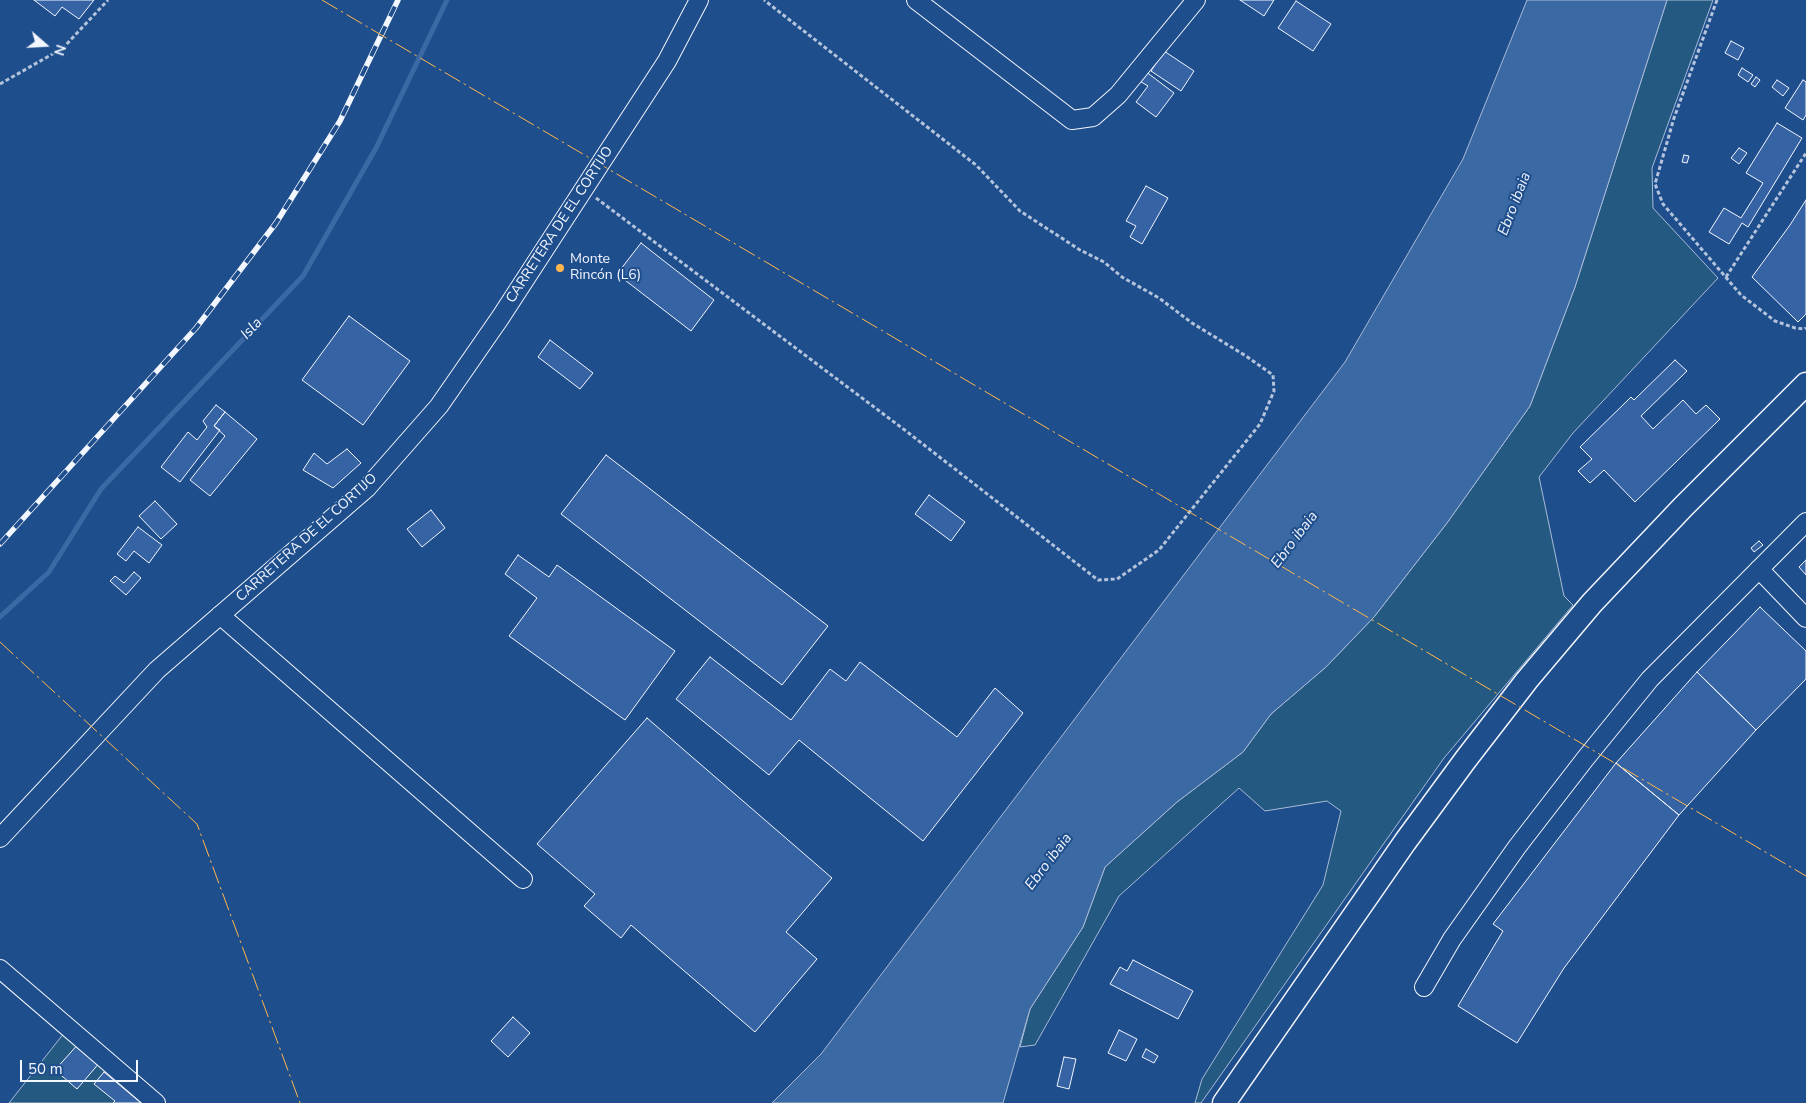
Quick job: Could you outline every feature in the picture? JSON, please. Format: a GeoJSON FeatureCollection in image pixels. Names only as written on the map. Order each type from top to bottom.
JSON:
{"type":"FeatureCollection","features":[{"type":"Feature","properties":{"kind":"main road"},"geometry":{"type":"LineString","coordinates":[[1224,1103],[1405,842],[1526,680],[1598,596],[1683,507],[1806,384]]}},
{"type":"Feature","properties":{"kind":"street","name":"CARRETERA DE EL CORTIJO"},"geometry":{"type":"LineString","coordinates":[[0,838],[157,670],[367,488],[439,406],[500,318],[666,61],[699,0]]}},
{"type":"Feature","properties":{"kind":"street"},"geometry":{"type":"LineString","coordinates":[[916,0],[1072,120],[1093,117],[1118,95],[1196,0]]}},
{"type":"Feature","properties":{"kind":"street"},"geometry":{"type":"LineString","coordinates":[[1424,987],[1452,939],[1517,847],[1650,679],[1806,522]]}},
{"type":"Feature","properties":{"kind":"street"},"geometry":{"type":"LineString","coordinates":[[1759,569],[1806,618]]}},
{"type":"Feature","properties":{"kind":"street"},"geometry":{"type":"LineString","coordinates":[[220,615],[523,879]]}},
{"type":"Feature","properties":{"kind":"street"},"geometry":{"type":"LineString","coordinates":[[0,970],[156,1103]]}},
{"type":"Feature","properties":{"kind":"path"},"geometry":{"type":"LineString","coordinates":[[0,84],[63,48],[108,0]]}},
{"type":"Feature","properties":{"kind":"path"},"geometry":{"type":"LineString","coordinates":[[584,189],[906,430],[1098,580],[1117,579],[1159,550],[1260,424],[1274,391],[1274,375],[1192,323],[1159,298],[1122,277],[1104,262],[1080,250],[1020,211],[976,165],[764,0]]}},
{"type":"Feature","properties":{"kind":"path"},"geometry":{"type":"LineString","coordinates":[[1717,0],[1674,118],[1655,184],[1663,204],[1742,295],[1775,321],[1795,328],[1804,330],[1806,328]]}},
{"type":"Feature","properties":{"kind":"path"},"geometry":{"type":"LineString","coordinates":[[1726,277],[1806,153]]}},
{"type":"Feature","properties":{"kind":"shaded area"},"geometry":{"type":"Polygon","coordinates":[[[1667,0],[1713,0],[1652,168],[1653,208],[1718,278],[1573,433],[1539,477],[1564,596],[1573,605],[1444,758],[1201,1103],[1195,1103],[1202,1079],[1323,885],[1341,811],[1327,801],[1265,811],[1239,788],[1119,896],[1035,1045],[1020,1047],[1030,1009],[1083,927],[1105,867],[1177,802],[1243,752],[1271,714],[1326,667],[1374,617],[1447,523],[1530,406],[1575,287],[1667,0]]]}},
{"type":"Feature","properties":{"kind":"shaded area"},"geometry":{"type":"Polygon","coordinates":[[[68,1028],[152,1103],[9,1103],[68,1028]]]}},
{"type":"Feature","properties":{"kind":"water","name":"Ebro ibaia"},"geometry":{"type":"Polygon","coordinates":[[[1527,0],[1667,0],[1575,287],[1530,406],[1447,523],[1374,617],[1326,667],[1271,714],[1243,752],[1177,802],[1105,867],[1083,927],[1030,1009],[1003,1103],[772,1103],[821,1054],[1345,362],[1463,159],[1527,0]]]}},
{"type":"Feature","properties":{"kind":"building"},"geometry":{"type":"Polygon","coordinates":[[[34,0],[94,0],[79,19],[62,7],[55,16],[34,0]]]}},
{"type":"Feature","properties":{"kind":"building"},"geometry":{"type":"Polygon","coordinates":[[[1240,0],[1274,0],[1264,16],[1240,0]]]}},
{"type":"Feature","properties":{"kind":"building"},"geometry":{"type":"Polygon","coordinates":[[[1296,1],[1331,24],[1313,51],[1278,28],[1296,1]]]}},
{"type":"Feature","properties":{"kind":"building"},"geometry":{"type":"Polygon","coordinates":[[[1731,41],[1744,48],[1738,60],[1725,53],[1731,41]]]}},
{"type":"Feature","properties":{"kind":"building"},"geometry":{"type":"Polygon","coordinates":[[[1164,51],[1194,71],[1181,91],[1151,71],[1164,51]]]}},
{"type":"Feature","properties":{"kind":"building"},"geometry":{"type":"Polygon","coordinates":[[[1742,68],[1753,75],[1748,82],[1738,75],[1742,68]]]}},
{"type":"Feature","properties":{"kind":"building"},"geometry":{"type":"Polygon","coordinates":[[[1145,71],[1174,93],[1156,117],[1136,102],[1148,86],[1138,80],[1145,71]]]}},
{"type":"Feature","properties":{"kind":"building"},"geometry":{"type":"Polygon","coordinates":[[[1756,77],[1760,80],[1755,87],[1751,84],[1756,77]]]}},
{"type":"Feature","properties":{"kind":"building"},"geometry":{"type":"Polygon","coordinates":[[[1777,80],[1789,88],[1783,96],[1772,87],[1777,80]]]}},
{"type":"Feature","properties":{"kind":"building"},"geometry":{"type":"Polygon","coordinates":[[[1803,80],[1806,82],[1806,115],[1803,120],[1785,108],[1803,80]]]}},
{"type":"Feature","properties":{"kind":"building"},"geometry":{"type":"Polygon","coordinates":[[[1777,123],[1802,138],[1748,227],[1742,223],[1729,244],[1709,232],[1724,208],[1741,218],[1763,183],[1746,173],[1777,123]]]}},
{"type":"Feature","properties":{"kind":"building"},"geometry":{"type":"Polygon","coordinates":[[[1739,148],[1747,153],[1739,164],[1731,158],[1739,148]]]}},
{"type":"Feature","properties":{"kind":"building"},"geometry":{"type":"Polygon","coordinates":[[[1684,155],[1689,156],[1687,163],[1682,162],[1684,155]]]}},
{"type":"Feature","properties":{"kind":"building"},"geometry":{"type":"Polygon","coordinates":[[[1146,186],[1168,198],[1142,244],[1130,237],[1136,226],[1126,221],[1146,186]]]}},
{"type":"Feature","properties":{"kind":"building"},"geometry":{"type":"Polygon","coordinates":[[[1806,200],[1806,314],[1798,322],[1752,277],[1806,200]]]}},
{"type":"Feature","properties":{"kind":"building"},"geometry":{"type":"Polygon","coordinates":[[[641,243],[714,300],[691,331],[617,274],[641,243]]]}},
{"type":"Feature","properties":{"kind":"building"},"geometry":{"type":"Polygon","coordinates":[[[349,316],[410,361],[363,425],[302,380],[349,316]]]}},
{"type":"Feature","properties":{"kind":"building"},"geometry":{"type":"Polygon","coordinates":[[[550,340],[593,373],[580,389],[538,357],[550,340]]]}},
{"type":"Feature","properties":{"kind":"building"},"geometry":{"type":"Polygon","coordinates":[[[1675,360],[1687,371],[1641,416],[1653,429],[1683,400],[1696,414],[1706,405],[1720,419],[1635,502],[1604,470],[1590,483],[1578,471],[1592,459],[1580,447],[1631,397],[1634,400],[1675,360]]]}},
{"type":"Feature","properties":{"kind":"building"},"geometry":{"type":"Polygon","coordinates":[[[216,405],[225,412],[214,426],[220,430],[180,482],[161,467],[188,432],[197,440],[207,427],[203,421],[216,405]]]}},
{"type":"Feature","properties":{"kind":"building"},"geometry":{"type":"Polygon","coordinates":[[[225,412],[257,439],[210,496],[190,480],[225,436],[214,426],[225,412]]]}},
{"type":"Feature","properties":{"kind":"building"},"geometry":{"type":"Polygon","coordinates":[[[347,449],[361,463],[333,488],[303,470],[314,453],[327,464],[347,449]]]}},
{"type":"Feature","properties":{"kind":"building"},"geometry":{"type":"Polygon","coordinates":[[[606,455],[828,626],[782,685],[561,514],[606,455]]]}},
{"type":"Feature","properties":{"kind":"building"},"geometry":{"type":"Polygon","coordinates":[[[929,495],[965,522],[951,541],[915,514],[929,495]]]}},
{"type":"Feature","properties":{"kind":"building"},"geometry":{"type":"Polygon","coordinates":[[[155,501],[177,524],[161,539],[139,516],[155,501]]]}},
{"type":"Feature","properties":{"kind":"building"},"geometry":{"type":"Polygon","coordinates":[[[431,510],[445,528],[422,547],[407,529],[431,510]]]}},
{"type":"Feature","properties":{"kind":"building"},"geometry":{"type":"Polygon","coordinates":[[[138,527],[162,545],[149,563],[134,551],[126,561],[117,554],[138,527]]]}},
{"type":"Feature","properties":{"kind":"building"},"geometry":{"type":"Polygon","coordinates":[[[1759,541],[1763,545],[1754,552],[1751,548],[1759,541]]]}},
{"type":"Feature","properties":{"kind":"building"},"geometry":{"type":"Polygon","coordinates":[[[518,555],[549,577],[557,565],[675,651],[625,720],[509,636],[537,598],[505,574],[518,555]]]}},
{"type":"Feature","properties":{"kind":"building"},"geometry":{"type":"Polygon","coordinates":[[[1806,560],[1806,575],[1799,567],[1806,560]]]}},
{"type":"Feature","properties":{"kind":"building"},"geometry":{"type":"Polygon","coordinates":[[[134,572],[141,578],[126,595],[110,581],[115,576],[124,583],[134,572]]]}},
{"type":"Feature","properties":{"kind":"building"},"geometry":{"type":"Polygon","coordinates":[[[1760,607],[1806,651],[1806,679],[1756,730],[1697,672],[1760,607]]]}},
{"type":"Feature","properties":{"kind":"building"},"geometry":{"type":"Polygon","coordinates":[[[710,657],[791,720],[830,669],[846,681],[860,662],[957,737],[995,688],[1023,713],[923,841],[799,740],[769,775],[676,699],[710,657]]]}},
{"type":"Feature","properties":{"kind":"building"},"geometry":{"type":"Polygon","coordinates":[[[1697,672],[1756,730],[1679,815],[1616,763],[1697,672]]]}},
{"type":"Feature","properties":{"kind":"building"},"geometry":{"type":"Polygon","coordinates":[[[647,718],[832,878],[786,932],[817,959],[755,1032],[631,925],[621,938],[584,906],[595,894],[537,844],[647,718]]]}},
{"type":"Feature","properties":{"kind":"building"},"geometry":{"type":"Polygon","coordinates":[[[1616,763],[1679,815],[1564,968],[1517,1043],[1458,1006],[1503,931],[1493,924],[1616,763]]]}},
{"type":"Feature","properties":{"kind":"building"},"geometry":{"type":"Polygon","coordinates":[[[1133,960],[1193,991],[1178,1019],[1110,984],[1120,967],[1127,971],[1133,960]]]}},
{"type":"Feature","properties":{"kind":"building"},"geometry":{"type":"Polygon","coordinates":[[[513,1017],[530,1033],[508,1057],[491,1041],[513,1017]]]}},
{"type":"Feature","properties":{"kind":"building"},"geometry":{"type":"Polygon","coordinates":[[[1119,1030],[1137,1039],[1126,1061],[1108,1053],[1119,1030]]]}},
{"type":"Feature","properties":{"kind":"building"},"geometry":{"type":"Polygon","coordinates":[[[80,1042],[101,1061],[77,1089],[55,1070],[80,1042]]]}},
{"type":"Feature","properties":{"kind":"building"},"geometry":{"type":"Polygon","coordinates":[[[1146,1049],[1158,1056],[1154,1063],[1142,1057],[1146,1049]]]}},
{"type":"Feature","properties":{"kind":"building"},"geometry":{"type":"Polygon","coordinates":[[[1064,1057],[1076,1059],[1069,1089],[1057,1086],[1064,1057]]]}},
{"type":"Feature","properties":{"kind":"building"},"geometry":{"type":"Polygon","coordinates":[[[104,1072],[141,1103],[113,1103],[115,1101],[94,1084],[104,1072]]]}},
{"type":"Feature","properties":{"kind":"waterway","name":"Isla"},"geometry":{"type":"LineString","coordinates":[[0,617],[49,572],[101,489],[303,276],[376,148],[447,0]]}},
{"type":"Feature","properties":{"kind":"railway"},"geometry":{"type":"LineString","coordinates":[[0,544],[196,328],[276,223],[340,121],[398,0]]}},
{"type":"Feature","properties":{"kind":"power"},"geometry":{"type":"LineString","coordinates":[[322,0],[1806,876]]}},
{"type":"Feature","properties":{"kind":"power"},"geometry":{"type":"LineString","coordinates":[[0,642],[197,824],[300,1103]]}},
{"type":"Feature","properties":{"kind":"place","name":"Monte Rincón (L6)"},"geometry":{"type":"Point","coordinates":[560,268]}}]}
